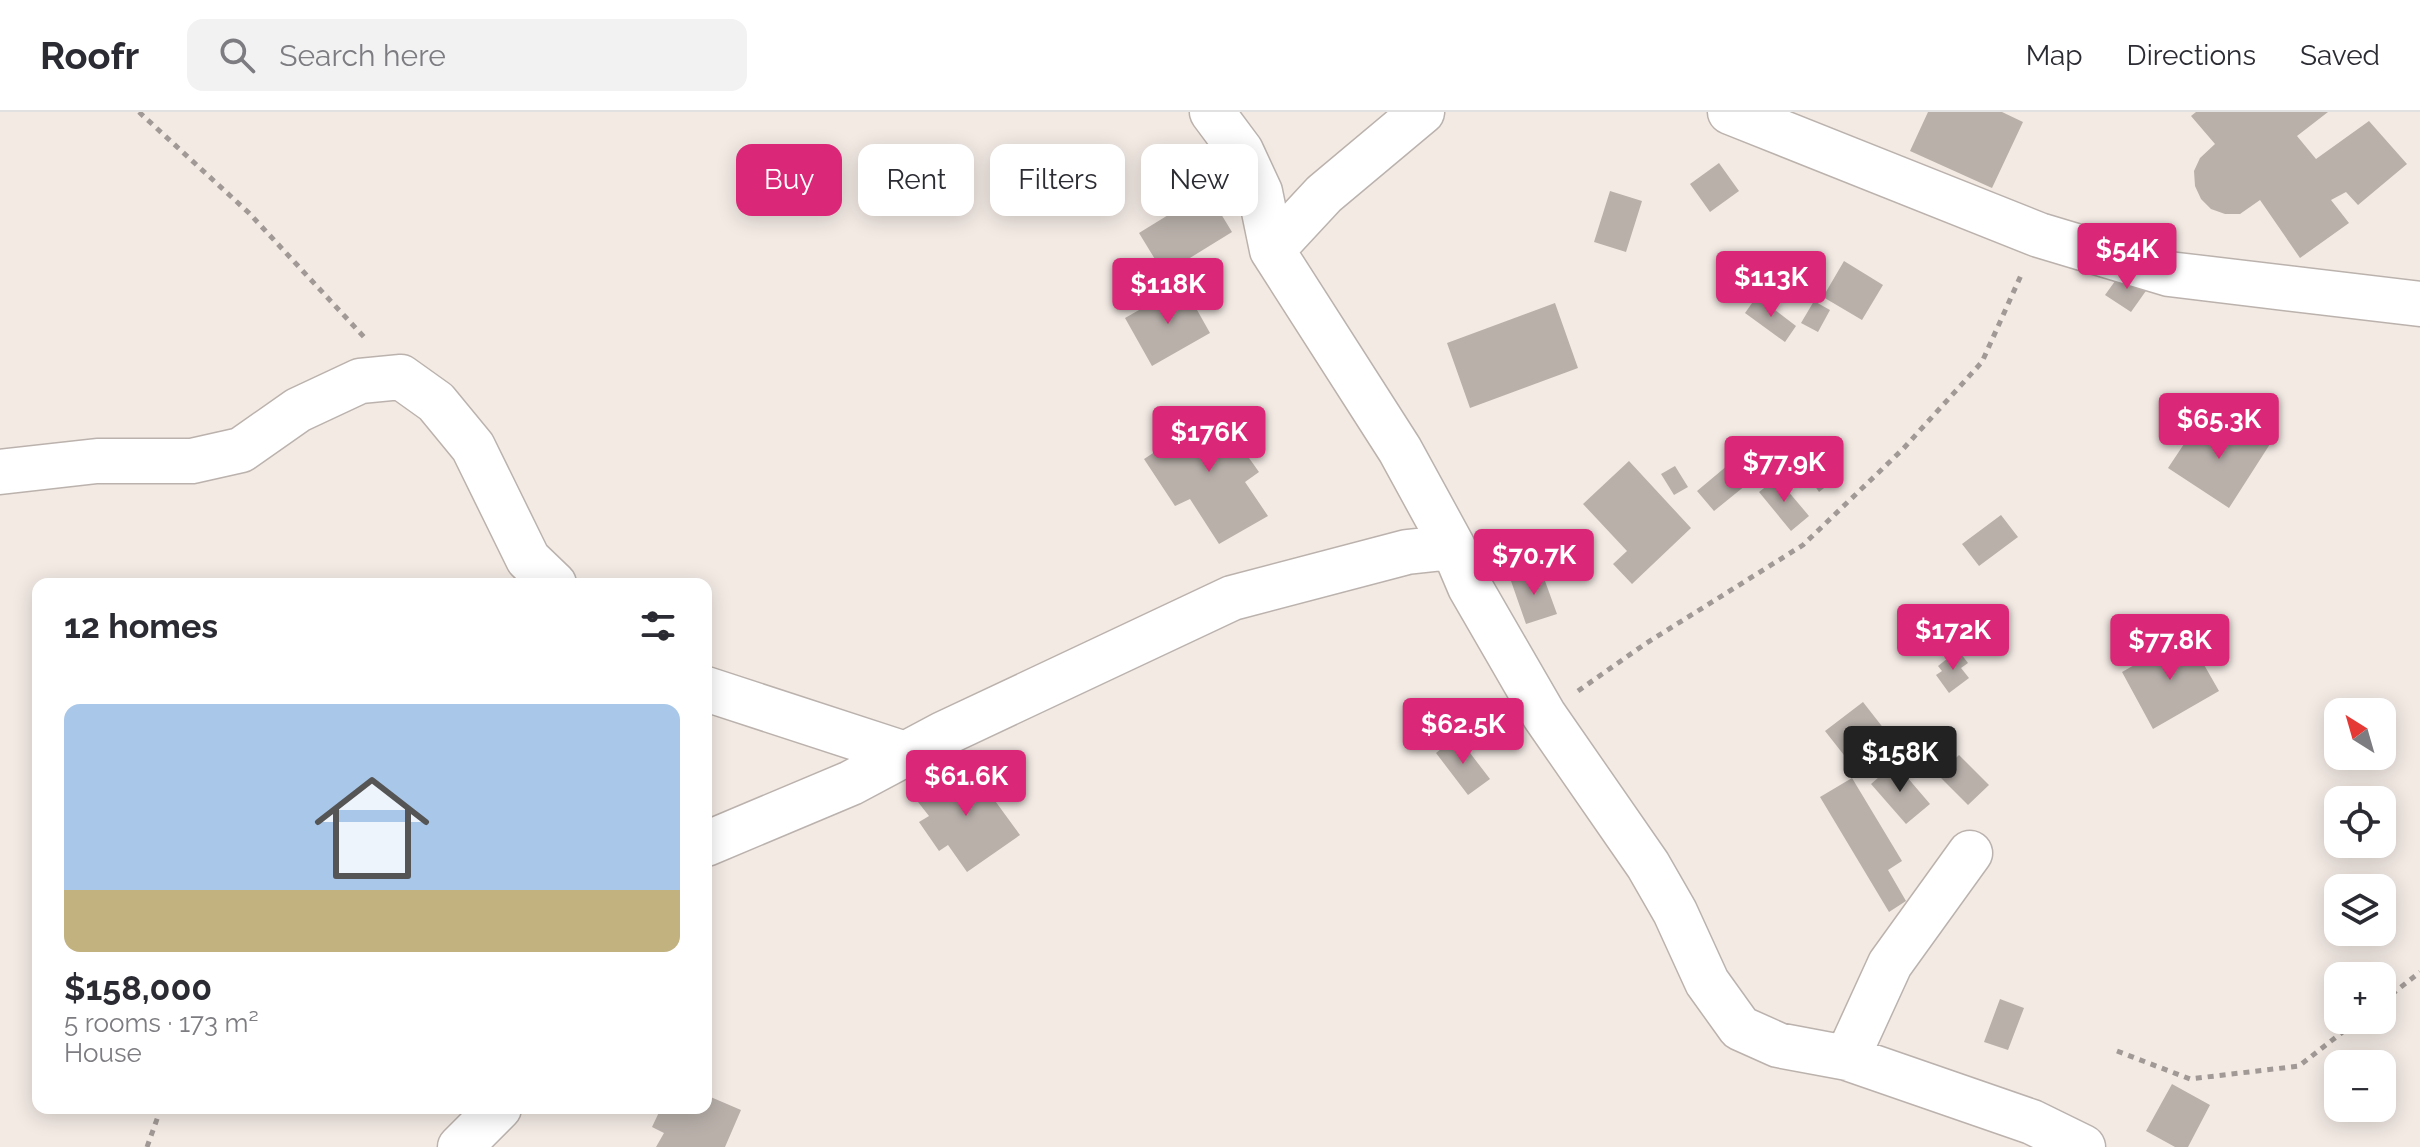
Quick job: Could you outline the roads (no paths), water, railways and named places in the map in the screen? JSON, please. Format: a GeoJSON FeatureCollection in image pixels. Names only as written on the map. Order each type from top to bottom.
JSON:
{"type":"FeatureCollection","features":[{"type":"Feature","properties":{"kind":"street"},"geometry":{"type":"LineString","coordinates":[[1212,112],[1241,151],[1260,192],[1272,250],[1400,450],[1453,547],[1470,587],[1544,715],[1648,865],[1675,912],[1707,982],[1740,1028],[1778,1045],[1847,1058],[2032,1122],[2083,1147]]}},
{"type":"Feature","properties":{"kind":"street"},"geometry":{"type":"LineString","coordinates":[[1272,250],[1324,194],[1422,112]]}},
{"type":"Feature","properties":{"kind":"street"},"geometry":{"type":"LineString","coordinates":[[1730,112],[2039,235],[2169,274],[2420,304]]}},
{"type":"Feature","properties":{"kind":"street"},"geometry":{"type":"LineString","coordinates":[[0,472],[97,461],[192,461],[241,450],[298,410],[360,381],[401,377],[436,402],[473,447],[528,559],[548,578]]}},
{"type":"Feature","properties":{"kind":"street"},"geometry":{"type":"LineString","coordinates":[[712,841],[851,783],[905,754],[1232,598],[1407,552],[1453,547]]}},
{"type":"Feature","properties":{"kind":"street"},"geometry":{"type":"LineString","coordinates":[[712,691],[905,754]]}},
{"type":"Feature","properties":{"kind":"street"},"geometry":{"type":"LineString","coordinates":[[1847,1058],[1890,964],[1970,853]]}},
{"type":"Feature","properties":{"kind":"street"},"geometry":{"type":"LineString","coordinates":[[460,1147],[493,1114]]}}]}
